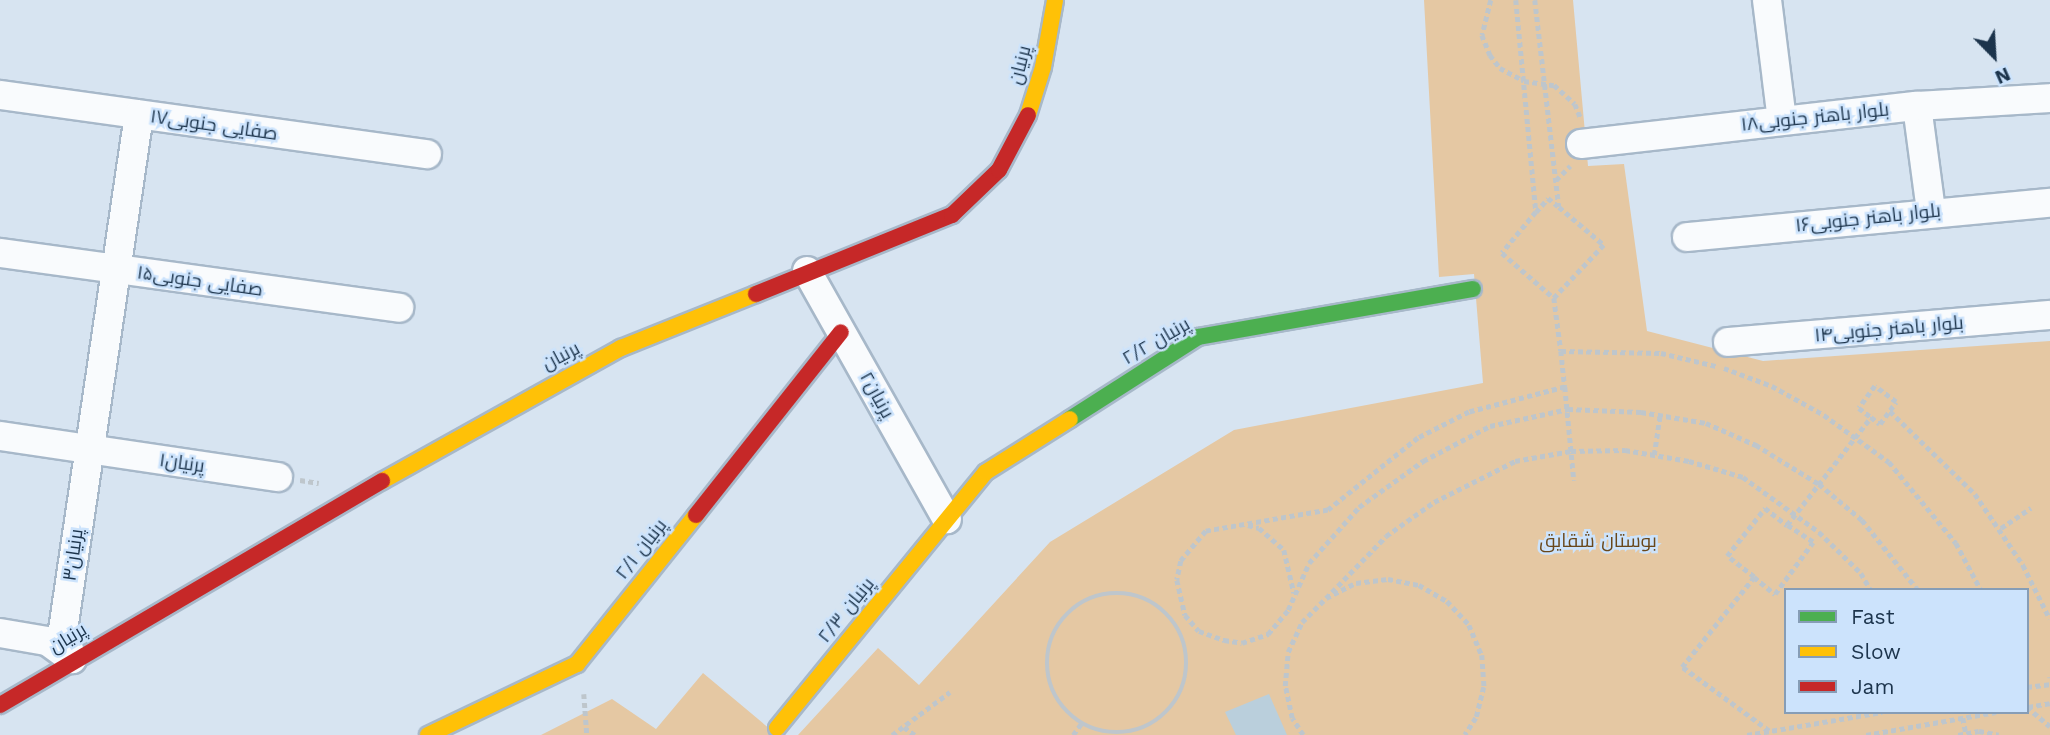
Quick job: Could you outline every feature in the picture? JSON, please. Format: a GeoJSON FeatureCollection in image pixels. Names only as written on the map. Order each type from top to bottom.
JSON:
{"type":"FeatureCollection","features":[{"type":"Feature","properties":{"kind":"street","name":"پرنیان"},"geometry":{"type":"LineString","coordinates":[[0,705],[72,659],[558,380],[621,348],[952,215],[999,170],[1024,127],[1043,67],[1055,0]]}},
{"type":"Feature","properties":{"kind":"street"},"geometry":{"type":"LineString","coordinates":[[1767,0],[1782,120]]}},
{"type":"Feature","properties":{"kind":"street","name":"صفایی جنوبی۱۷"},"geometry":{"type":"LineString","coordinates":[[0,95],[427,154]]}},
{"type":"Feature","properties":{"kind":"street","name":"۱۸بلوار باهنر جنوبی"},"geometry":{"type":"LineString","coordinates":[[1581,144],[1917,106],[2050,97]]}},
{"type":"Feature","properties":{"kind":"street"},"geometry":{"type":"LineString","coordinates":[[1917,106],[1931,211]]}},
{"type":"Feature","properties":{"kind":"street","name":"پرنیان۳"},"geometry":{"type":"LineString","coordinates":[[72,659],[62,630],[113,270],[139,115]]}},
{"type":"Feature","properties":{"kind":"street","name":"بلوار باهنر جنوبی۱۶"},"geometry":{"type":"LineString","coordinates":[[1687,237],[1931,211],[2050,203]]}},
{"type":"Feature","properties":{"kind":"street","name":"صفایی جنوبی۱۵"},"geometry":{"type":"LineString","coordinates":[[0,253],[400,308]]}},
{"type":"Feature","properties":{"kind":"street","name":"پرنیان۲"},"geometry":{"type":"LineString","coordinates":[[807,271],[947,519]]}},
{"type":"Feature","properties":{"kind":"street","name":"پرنیان ۲/۲"},"geometry":{"type":"LineString","coordinates":[[947,519],[986,472],[1198,337],[1473,289]]}},
{"type":"Feature","properties":{"kind":"street","name":"بلوار باهنر جنوبی۱۴"},"geometry":{"type":"LineString","coordinates":[[1728,342],[2050,315]]}},
{"type":"Feature","properties":{"kind":"street","name":"پرنیان ۲/۱"},"geometry":{"type":"LineString","coordinates":[[428,735],[577,664],[841,332]]}},
{"type":"Feature","properties":{"kind":"street","name":"پرنیان۱"},"geometry":{"type":"LineString","coordinates":[[0,436],[278,477]]}},
{"type":"Feature","properties":{"kind":"street","name":"پرنیان ۲/۳"},"geometry":{"type":"LineString","coordinates":[[777,728],[947,519]]}},
{"type":"Feature","properties":{"kind":"street"},"geometry":{"type":"LineString","coordinates":[[0,634],[47,640],[72,659]]}},
{"type":"Feature","properties":{"kind":"path"},"geometry":{"type":"LineString","coordinates":[[1491,0],[1482,35],[1490,55],[1500,68],[1524,81],[1554,85],[1575,104],[1581,119],[1581,144],[1571,165],[1555,181]]}},
{"type":"Feature","properties":{"kind":"path"},"geometry":{"type":"LineString","coordinates":[[1516,0],[1536,212]]}},
{"type":"Feature","properties":{"kind":"path"},"geometry":{"type":"LineString","coordinates":[[1535,0],[1559,207]]}},
{"type":"Feature","properties":{"kind":"path"},"geometry":{"type":"LineString","coordinates":[[1554,298],[1604,245],[1548,198],[1502,253],[1554,298],[1574,481]]}},
{"type":"Feature","properties":{"kind":"path"},"geometry":{"type":"LineString","coordinates":[[1561,351],[1661,353],[1723,368],[1772,386],[1856,436],[1889,462],[1956,543],[1980,588]]}},
{"type":"Feature","properties":{"kind":"path"},"geometry":{"type":"LineString","coordinates":[[1875,386],[1896,402],[1880,424],[1871,417],[1859,408],[1875,386]]}},
{"type":"Feature","properties":{"kind":"path"},"geometry":{"type":"LineString","coordinates":[[1565,387],[1469,412],[1428,433],[1328,510],[1206,531],[1186,553],[1177,580],[1185,615],[1212,637],[1242,643],[1268,634],[1279,624],[1309,563],[1359,507],[1423,461],[1490,426],[1568,409],[1660,415],[1706,423],[1756,444],[1819,484],[1862,520],[1916,588]]}},
{"type":"Feature","properties":{"kind":"path"},"geometry":{"type":"LineString","coordinates":[[1890,411],[1944,461],[2001,528],[2050,619]]}},
{"type":"Feature","properties":{"kind":"path"},"geometry":{"type":"LineString","coordinates":[[1654,455],[1660,415]]}},
{"type":"Feature","properties":{"kind":"path"},"geometry":{"type":"LineString","coordinates":[[1787,525],[1871,417]]}},
{"type":"Feature","properties":{"kind":"path"},"geometry":{"type":"LineString","coordinates":[[1303,735],[1292,718],[1285,685],[1288,652],[1302,622],[1386,536],[1434,502],[1515,461],[1571,452],[1625,450],[1743,477],[1795,514],[1861,573],[1870,588]]}},
{"type":"Feature","properties":{"kind":"path"},"geometry":{"type":"LineString","coordinates":[[1765,508],[1813,542],[1774,594],[1754,577],[1727,556],[1765,508]]}},
{"type":"Feature","properties":{"kind":"path"},"geometry":{"type":"LineString","coordinates":[[2001,528],[2031,508]]}},
{"type":"Feature","properties":{"kind":"path"},"geometry":{"type":"LineString","coordinates":[[1244,524],[1259,528],[1284,550],[1294,594]]}},
{"type":"Feature","properties":{"kind":"path"},"geometry":{"type":"LineString","coordinates":[[1754,577],[1682,667],[1769,731]]}},
{"type":"Feature","properties":{"kind":"path"},"geometry":{"type":"LineString","coordinates":[[1326,598],[1356,583],[1388,579],[1419,585],[1447,601],[1469,625],[1482,654],[1484,687],[1476,718],[1465,735]]}},
{"type":"Feature","properties":{"kind":"path"},"geometry":{"type":"LineString","coordinates":[[1120,593],[1142,597],[1174,622],[1186,648],[1187,671],[1181,694],[1167,713],[1148,726],[1126,733],[1093,732],[1063,709],[1051,689],[1046,666],[1049,644],[1059,623],[1076,606],[1097,596],[1120,593]]}},
{"type":"Feature","properties":{"kind":"path"},"geometry":{"type":"LineString","coordinates":[[1174,622],[1185,615]]}},
{"type":"Feature","properties":{"kind":"path"},"geometry":{"type":"LineString","coordinates":[[2029,687],[2050,684]]}},
{"type":"Feature","properties":{"kind":"path"},"geometry":{"type":"LineString","coordinates":[[892,735],[950,692]]}},
{"type":"Feature","properties":{"kind":"path"},"geometry":{"type":"LineString","coordinates":[[2029,707],[2050,703]]}},
{"type":"Feature","properties":{"kind":"path"},"geometry":{"type":"LineString","coordinates":[[2029,709],[2050,726]]}},
{"type":"Feature","properties":{"kind":"path"},"geometry":{"type":"LineString","coordinates":[[1747,735],[1870,714]]}},
{"type":"Feature","properties":{"kind":"path"},"geometry":{"type":"LineString","coordinates":[[1866,735],[1985,714]]}},
{"type":"Feature","properties":{"kind":"path"},"geometry":{"type":"LineString","coordinates":[[1962,718],[1966,734]]}},
{"type":"Feature","properties":{"kind":"path"},"geometry":{"type":"LineString","coordinates":[[1073,735],[1081,724]]}},
{"type":"Feature","properties":{"kind":"path"},"geometry":{"type":"LineString","coordinates":[[904,727],[915,735]]}},
{"type":"Feature","properties":{"kind":"path"},"geometry":{"type":"LineString","coordinates":[[1958,735],[1999,735]]}},
{"type":"Feature","properties":{"kind":"green space","name":"بوستان شقایق"},"geometry":{"type":"Polygon","coordinates":[[[1424,0],[1573,0],[1588,166],[1624,164],[1647,331],[1763,361],[2050,341],[2050,735],[798,735],[878,648],[919,685],[1050,542],[1234,430],[1483,383],[1474,274],[1439,277],[1424,0]]]}},
{"type":"Feature","properties":{"kind":"green space"},"geometry":{"type":"Polygon","coordinates":[[[703,673],[777,735],[541,735],[612,699],[656,729],[703,673]]]}},
{"type":"Feature","properties":{"kind":"building"},"geometry":{"type":"Polygon","coordinates":[[[1269,694],[1287,735],[1236,735],[1225,712],[1269,694]]]}},
{"type":"Feature","properties":{"kind":"traffic: fast"},"geometry":{"type":"LineString","coordinates":[[1070,419],[1198,337],[1473,289]]}},
{"type":"Feature","properties":{"kind":"traffic: slow"},"geometry":{"type":"LineString","coordinates":[[1028,115],[1043,67],[1055,0]]}},
{"type":"Feature","properties":{"kind":"traffic: slow"},"geometry":{"type":"LineString","coordinates":[[382,481],[621,348],[756,294]]}},
{"type":"Feature","properties":{"kind":"traffic: slow"},"geometry":{"type":"LineString","coordinates":[[777,728],[986,472],[1070,419]]}},
{"type":"Feature","properties":{"kind":"traffic: slow"},"geometry":{"type":"LineString","coordinates":[[428,735],[577,664],[696,515]]}},
{"type":"Feature","properties":{"kind":"traffic: jam"},"geometry":{"type":"LineString","coordinates":[[756,294],[952,215],[999,170],[1028,115]]}},
{"type":"Feature","properties":{"kind":"traffic: jam"},"geometry":{"type":"LineString","coordinates":[[696,515],[841,332]]}},
{"type":"Feature","properties":{"kind":"traffic: jam"},"geometry":{"type":"LineString","coordinates":[[0,705],[382,481]]}}]}
